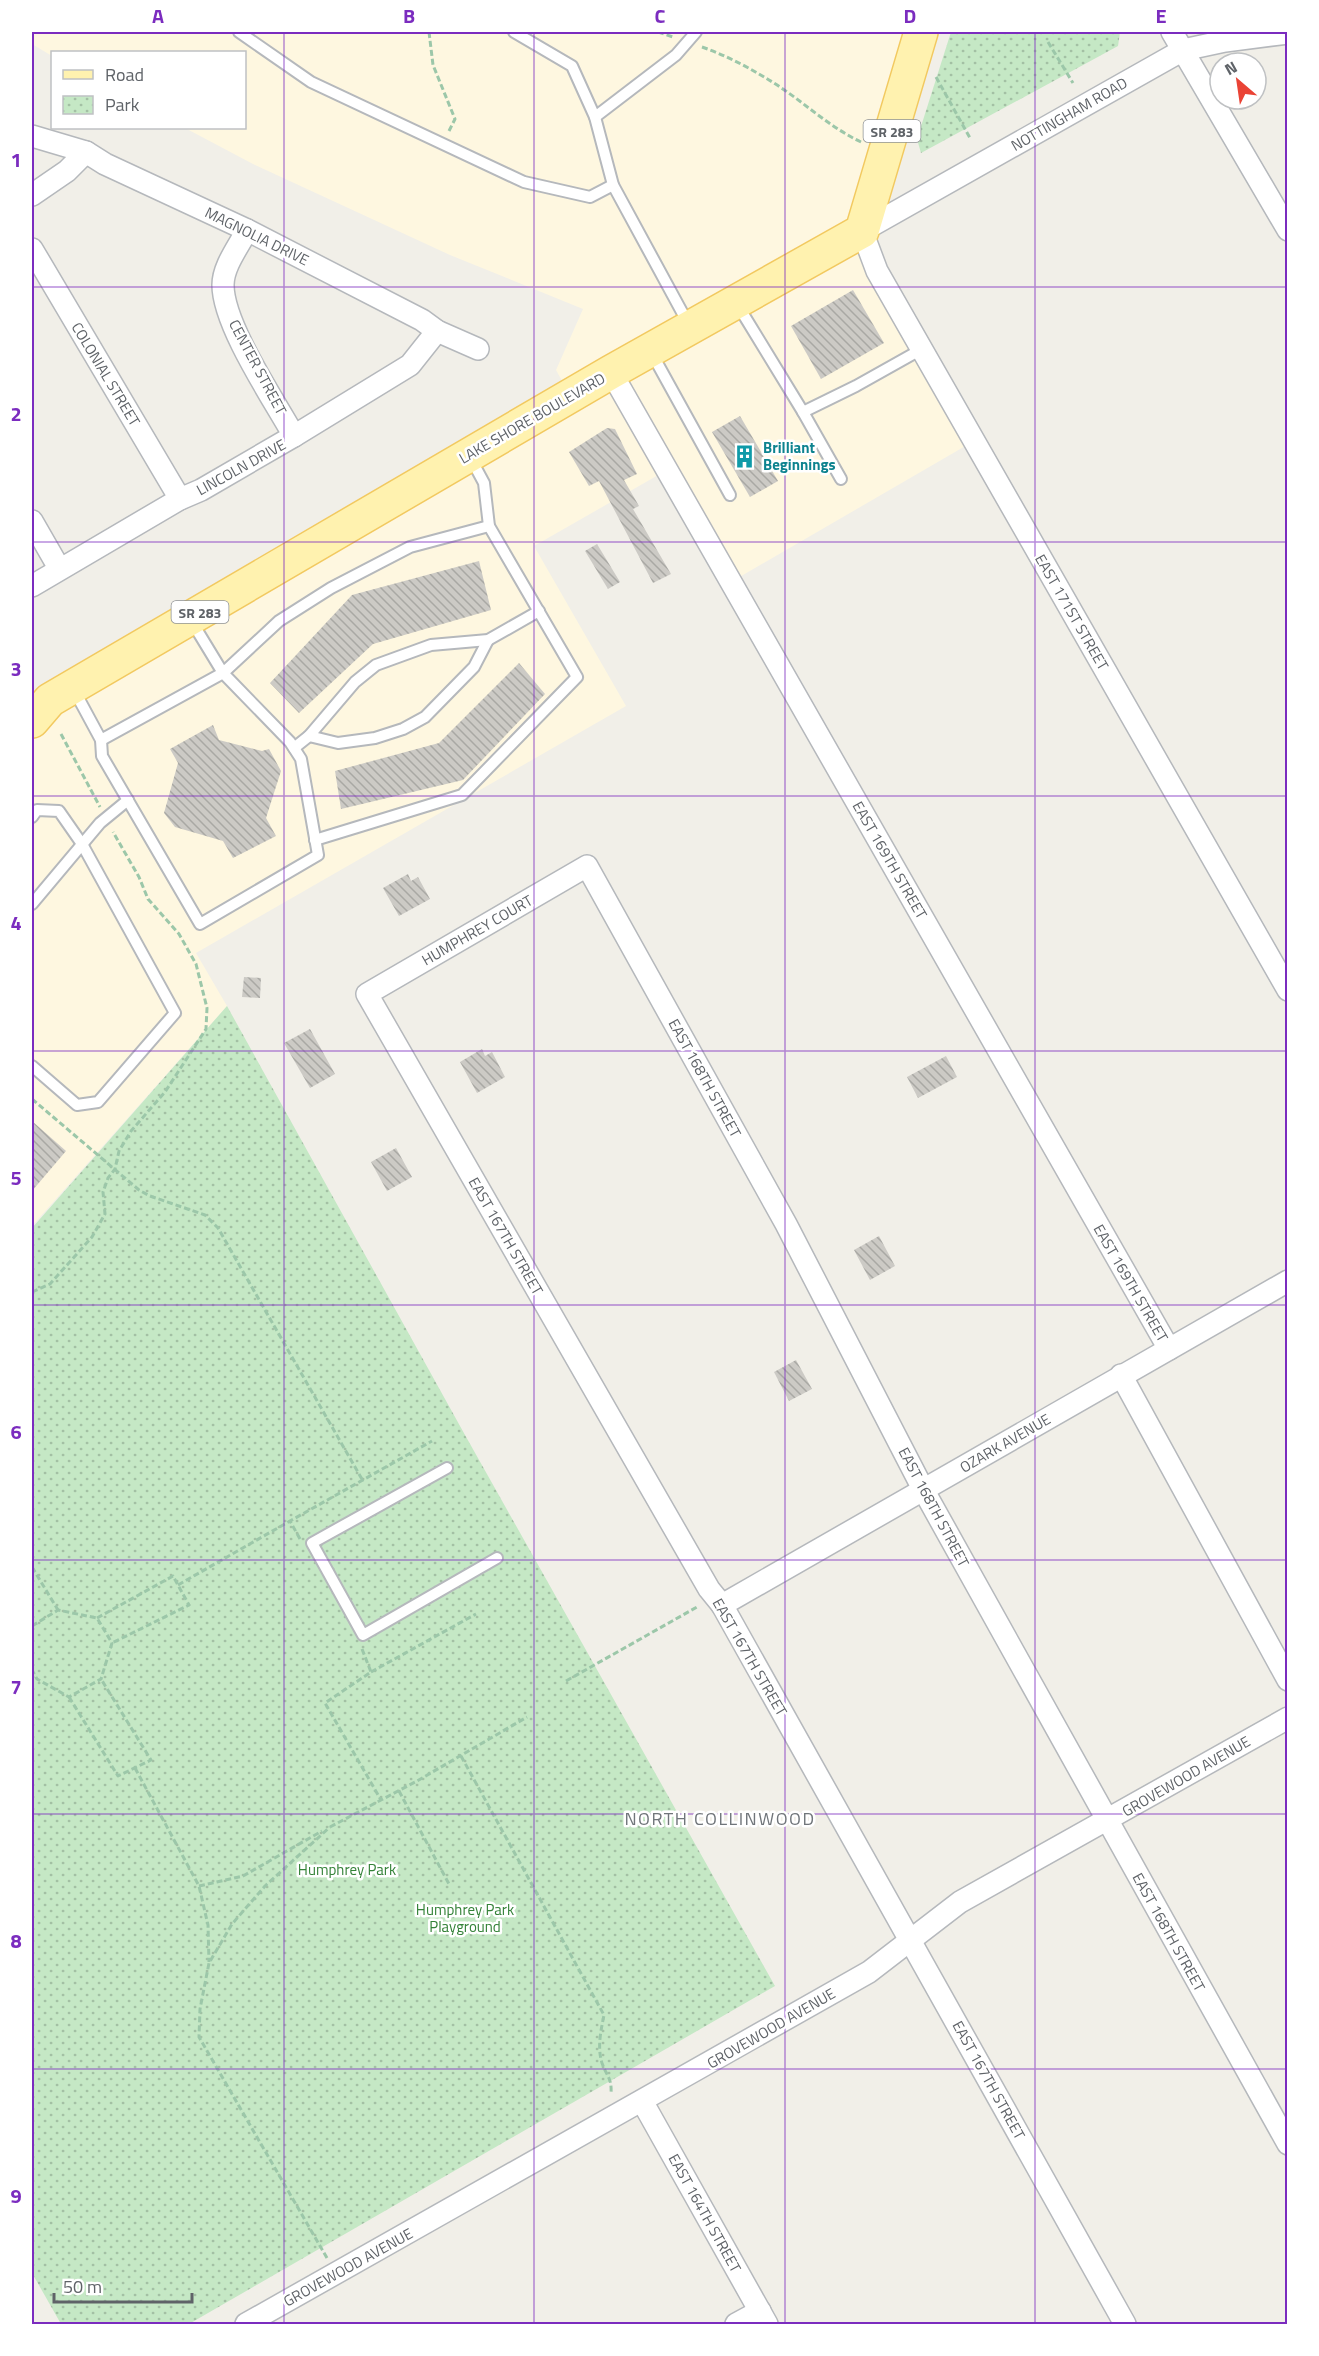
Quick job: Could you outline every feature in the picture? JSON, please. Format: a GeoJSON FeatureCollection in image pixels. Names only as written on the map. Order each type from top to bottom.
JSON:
{"type":"FeatureCollection","features":[{"type":"Feature","properties":{"kind":"main road","name":"SR 283"},"geometry":{"type":"LineString","coordinates":[[862,231],[921,32]]}},
{"type":"Feature","properties":{"kind":"main road","name":"LAKE SHORE BOULEVARD"},"geometry":{"type":"LineString","coordinates":[[32,721],[50,700],[72,687],[611,372],[862,231]]}},
{"type":"Feature","properties":{"kind":"street"},"geometry":{"type":"LineString","coordinates":[[1172,32],[1287,231]]}},
{"type":"Feature","properties":{"kind":"street","name":"NOTTINGHAM ROAD"},"geometry":{"type":"LineString","coordinates":[[862,231],[1183,50],[1225,41],[1287,33]]}},
{"type":"Feature","properties":{"kind":"street","name":"MAGNOLIA DRIVE"},"geometry":{"type":"LineString","coordinates":[[32,136],[86,152],[105,164],[247,230],[422,320],[437,331],[478,349]]}},
{"type":"Feature","properties":{"kind":"street"},"geometry":{"type":"LineString","coordinates":[[32,195],[67,171],[86,152]]}},
{"type":"Feature","properties":{"kind":"street","name":"CENTER STREET"},"geometry":{"type":"LineString","coordinates":[[247,230],[226,269],[223,284],[225,301],[238,336],[294,436]]}},
{"type":"Feature","properties":{"kind":"street","name":"EAST 171ST STREET"},"geometry":{"type":"LineString","coordinates":[[862,231],[877,271],[1287,990]]}},
{"type":"Feature","properties":{"kind":"street","name":"COLONIAL STREET"},"geometry":{"type":"LineString","coordinates":[[32,249],[180,499]]}},
{"type":"Feature","properties":{"kind":"street","name":"LINCOLN DRIVE"},"geometry":{"type":"LineString","coordinates":[[32,586],[59,568],[294,436],[410,365],[437,331]]}},
{"type":"Feature","properties":{"kind":"street","name":"EAST 169TH STREET"},"geometry":{"type":"LineString","coordinates":[[611,372],[1169,1349]]}},
{"type":"Feature","properties":{"kind":"street"},"geometry":{"type":"LineString","coordinates":[[32,521],[59,568]]}},
{"type":"Feature","properties":{"kind":"street","name":"HUMPHREY COURT"},"geometry":{"type":"LineString","coordinates":[[367,994],[587,866]]}},
{"type":"Feature","properties":{"kind":"street","name":"EAST 168TH STREET"},"geometry":{"type":"LineString","coordinates":[[587,866],[786,1224],[924,1491],[1287,2144]]}},
{"type":"Feature","properties":{"kind":"street","name":"EAST 167TH STREET"},"geometry":{"type":"LineString","coordinates":[[367,994],[709,1589],[722,1605],[1125,2325]]}},
{"type":"Feature","properties":{"kind":"street","name":"OZARK AVENUE"},"geometry":{"type":"LineString","coordinates":[[722,1605],[1287,1281]]}},
{"type":"Feature","properties":{"kind":"street"},"geometry":{"type":"LineString","coordinates":[[1121,1375],[1287,1680]]}},
{"type":"Feature","properties":{"kind":"street","name":"GROVEWOOD AVENUE"},"geometry":{"type":"LineString","coordinates":[[246,2325],[870,1972],[960,1902],[1287,1718]]}},
{"type":"Feature","properties":{"kind":"street","name":"EAST 164TH STREET"},"geometry":{"type":"LineString","coordinates":[[642,2101],[764,2318]]}},
{"type":"Feature","properties":{"kind":"street"},"geometry":{"type":"LineString","coordinates":[[736,2325],[764,2318]]}},
{"type":"Feature","properties":{"kind":"lane"},"geometry":{"type":"LineString","coordinates":[[239,32],[310,82],[524,182],[590,197],[613,185]]}},
{"type":"Feature","properties":{"kind":"lane"},"geometry":{"type":"LineString","coordinates":[[513,32],[572,66],[595,117],[613,185],[690,327]]}},
{"type":"Feature","properties":{"kind":"lane"},"geometry":{"type":"LineString","coordinates":[[595,117],[676,55],[696,32]]}},
{"type":"Feature","properties":{"kind":"lane"},"geometry":{"type":"LineString","coordinates":[[736,301],[841,479]]}},
{"type":"Feature","properties":{"kind":"lane"},"geometry":{"type":"LineString","coordinates":[[803,412],[856,386],[922,349]]}},
{"type":"Feature","properties":{"kind":"lane"},"geometry":{"type":"LineString","coordinates":[[650,350],[730,495]]}},
{"type":"Feature","properties":{"kind":"lane"},"geometry":{"type":"LineString","coordinates":[[315,840],[462,795],[577,677],[489,526],[484,483],[469,455]]}},
{"type":"Feature","properties":{"kind":"lane"},"geometry":{"type":"LineString","coordinates":[[101,740],[223,673],[279,621],[331,588],[410,547],[489,526]]}},
{"type":"Feature","properties":{"kind":"lane"},"geometry":{"type":"LineString","coordinates":[[294,748],[309,736],[355,682],[376,665],[431,645],[488,640],[539,611]]}},
{"type":"Feature","properties":{"kind":"lane"},"geometry":{"type":"LineString","coordinates":[[72,687],[101,740],[102,756],[200,924],[318,855],[301,759],[294,748],[223,673],[189,618]]}},
{"type":"Feature","properties":{"kind":"lane"},"geometry":{"type":"LineString","coordinates":[[309,736],[338,743],[375,738],[403,729],[425,717],[474,667],[488,640]]}},
{"type":"Feature","properties":{"kind":"lane"},"geometry":{"type":"LineString","coordinates":[[32,904],[106,818],[128,800]]}},
{"type":"Feature","properties":{"kind":"lane"},"geometry":{"type":"LineString","coordinates":[[32,817],[37,810],[59,811],[82,844],[175,1013],[98,1102],[77,1105],[32,1066]]}},
{"type":"Feature","properties":{"kind":"lane"},"geometry":{"type":"LineString","coordinates":[[447,1468],[312,1543],[363,1635],[497,1558]]}},
{"type":"Feature","properties":{"kind":"path"},"geometry":{"type":"LineString","coordinates":[[429,32],[433,65],[455,119],[443,144]]}},
{"type":"Feature","properties":{"kind":"path"},"geometry":{"type":"LineString","coordinates":[[658,32],[718,53],[770,80],[816,114],[863,142]]}},
{"type":"Feature","properties":{"kind":"path"},"geometry":{"type":"LineString","coordinates":[[1048,42],[1073,83]]}},
{"type":"Feature","properties":{"kind":"path"},"geometry":{"type":"LineString","coordinates":[[936,77],[970,138]]}},
{"type":"Feature","properties":{"kind":"path"},"geometry":{"type":"LineString","coordinates":[[61,734],[115,835]]}},
{"type":"Feature","properties":{"kind":"path"},"geometry":{"type":"LineString","coordinates":[[32,1099],[139,1190],[206,1215],[218,1228],[363,1481]]}},
{"type":"Feature","properties":{"kind":"path"},"geometry":{"type":"LineString","coordinates":[[178,1585],[290,1521]]}},
{"type":"Feature","properties":{"kind":"path"},"geometry":{"type":"LineString","coordinates":[[32,1567],[58,1610]]}},
{"type":"Feature","properties":{"kind":"path"},"geometry":{"type":"LineString","coordinates":[[32,1626],[58,1610],[97,1618],[173,1576],[189,1605],[112,1643],[101,1679],[69,1697]]}},
{"type":"Feature","properties":{"kind":"path"},"geometry":{"type":"LineString","coordinates":[[566,1681],[697,1607]]}},
{"type":"Feature","properties":{"kind":"path"},"geometry":{"type":"LineString","coordinates":[[371,1672],[476,1614]]}},
{"type":"Feature","properties":{"kind":"path"},"geometry":{"type":"LineString","coordinates":[[97,1618],[112,1643]]}},
{"type":"Feature","properties":{"kind":"path"},"geometry":{"type":"LineString","coordinates":[[32,1670],[37,1679],[69,1697],[118,1776],[151,1760],[101,1679]]}},
{"type":"Feature","properties":{"kind":"path"},"geometry":{"type":"LineString","coordinates":[[32,1683],[37,1679]]}},
{"type":"Feature","properties":{"kind":"path"},"geometry":{"type":"LineString","coordinates":[[199,1886],[243,1876],[399,1791],[527,1717]]}},
{"type":"Feature","properties":{"kind":"path"},"geometry":{"type":"LineString","coordinates":[[461,1756],[604,2015],[599,2036],[602,2061],[612,2082],[611,2094]]}},
{"type":"Feature","properties":{"kind":"path"},"geometry":{"type":"LineString","coordinates":[[135,1768],[199,1886],[208,1925],[209,1963],[200,2009],[199,2037],[336,2274]]}},
{"type":"Feature","properties":{"kind":"path"},"geometry":{"type":"LineString","coordinates":[[399,1791],[449,1884]]}},
{"type":"Feature","properties":{"kind":"path"},"geometry":{"type":"LineString","coordinates":[[209,1963],[232,1924],[265,1886],[330,1827]]}},
{"type":"Feature","properties":{"kind":"shaded area"},"geometry":{"type":"Polygon","coordinates":[[[32,32],[921,32],[862,231],[974,441],[731,582],[667,470],[534,546],[626,706],[196,953],[227,1006],[32,1226],[32,721],[570,395],[556,370],[583,309],[450,255],[253,164],[187,129],[246,129],[246,51],[51,51],[51,55],[32,44],[32,32]]]}},
{"type":"Feature","properties":{"kind":"green space"},"geometry":{"type":"Polygon","coordinates":[[[951,32],[1120,32],[1118,46],[921,153],[917,139],[951,32]]]}},
{"type":"Feature","properties":{"kind":"green space","name":"Humphrey Park"},"geometry":{"type":"Polygon","coordinates":[[[227,1006],[775,1986],[189,2324],[61,2324],[32,2273],[32,1228],[227,1006]]]}},
{"type":"Feature","properties":{"kind":"building"},"geometry":{"type":"Polygon","coordinates":[[[853,290],[884,343],[821,379],[791,326],[853,290]]]}},
{"type":"Feature","properties":{"kind":"building","name":"Brilliant Beginnings"},"geometry":{"type":"Polygon","coordinates":[[[740,416],[778,481],[750,497],[712,432],[740,416]]]}},
{"type":"Feature","properties":{"kind":"building"},"geometry":{"type":"Polygon","coordinates":[[[607,428],[615,429],[637,474],[624,480],[639,506],[633,509],[671,574],[653,583],[599,481],[589,486],[569,452],[607,428]]]}},
{"type":"Feature","properties":{"kind":"building"},"geometry":{"type":"Polygon","coordinates":[[[597,544],[620,582],[608,589],[585,551],[597,544]]]}},
{"type":"Feature","properties":{"kind":"building"},"geometry":{"type":"Polygon","coordinates":[[[479,561],[491,610],[373,644],[299,713],[270,683],[352,595],[479,561]]]}},
{"type":"Feature","properties":{"kind":"building"},"geometry":{"type":"Polygon","coordinates":[[[519,663],[545,694],[463,780],[341,809],[335,771],[439,743],[519,663]]]}},
{"type":"Feature","properties":{"kind":"building"},"geometry":{"type":"Polygon","coordinates":[[[213,725],[219,740],[262,751],[269,749],[281,771],[266,818],[276,836],[233,858],[223,841],[175,827],[164,813],[178,763],[170,749],[213,725]]]}},
{"type":"Feature","properties":{"kind":"building"},"geometry":{"type":"Polygon","coordinates":[[[408,874],[411,881],[418,877],[430,899],[399,916],[383,888],[408,874]]]}},
{"type":"Feature","properties":{"kind":"building"},"geometry":{"type":"Polygon","coordinates":[[[244,977],[261,978],[260,998],[242,997],[244,977]]]}},
{"type":"Feature","properties":{"kind":"building"},"geometry":{"type":"Polygon","coordinates":[[[310,1029],[335,1074],[310,1088],[284,1043],[310,1029]]]}},
{"type":"Feature","properties":{"kind":"building"},"geometry":{"type":"Polygon","coordinates":[[[482,1049],[485,1056],[492,1052],[505,1077],[477,1093],[460,1062],[482,1049]]]}},
{"type":"Feature","properties":{"kind":"building"},"geometry":{"type":"Polygon","coordinates":[[[946,1056],[957,1077],[918,1098],[907,1077],[946,1056]]]}},
{"type":"Feature","properties":{"kind":"building"},"geometry":{"type":"Polygon","coordinates":[[[32,1121],[66,1151],[32,1191],[32,1121]]]}},
{"type":"Feature","properties":{"kind":"building"},"geometry":{"type":"Polygon","coordinates":[[[396,1148],[412,1177],[387,1191],[371,1162],[396,1148]]]}},
{"type":"Feature","properties":{"kind":"building"},"geometry":{"type":"Polygon","coordinates":[[[879,1236],[895,1266],[870,1280],[854,1250],[879,1236]]]}},
{"type":"Feature","properties":{"kind":"building"},"geometry":{"type":"Polygon","coordinates":[[[796,1360],[812,1389],[789,1401],[774,1372],[796,1360]]]}},
{"type":"Feature","properties":{"kind":"place","name":"Brilliant Beginnings"},"geometry":{"type":"Point","coordinates":[745,456]}},
{"type":"Feature","properties":{"kind":"district","name":"NORTH COLLINWOOD"},"geometry":{"type":"Point","coordinates":[720,1818]}},
{"type":"Feature","properties":{"kind":"park label","name":"Humphrey Park Playground"},"geometry":{"type":"Point","coordinates":[465,1918]}}]}
